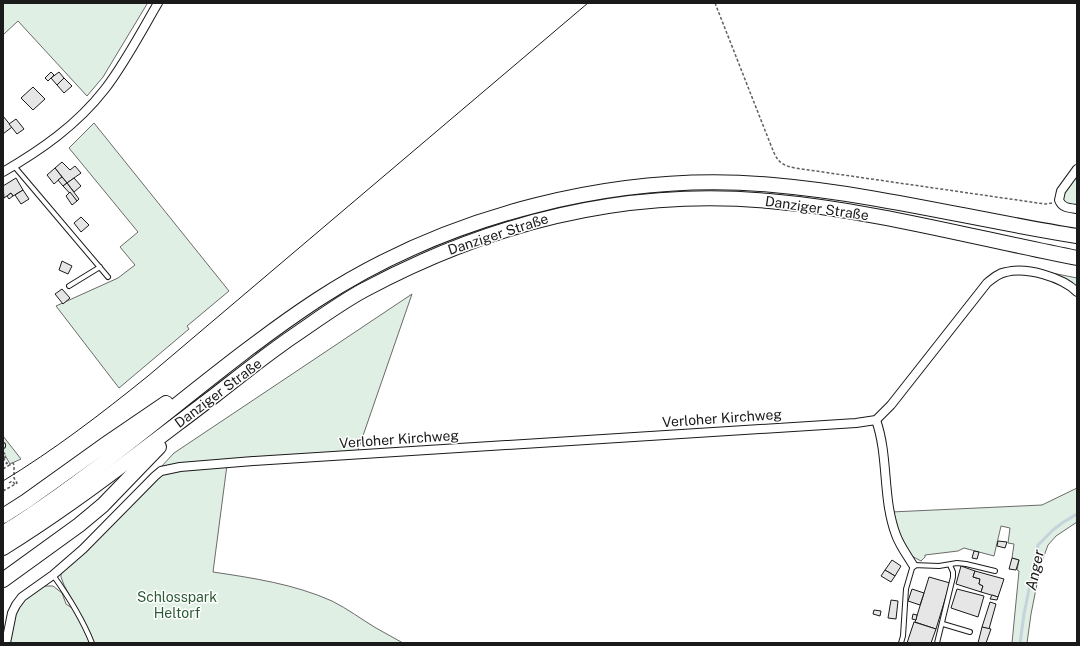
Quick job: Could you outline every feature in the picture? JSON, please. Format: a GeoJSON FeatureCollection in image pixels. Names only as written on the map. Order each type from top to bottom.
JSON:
{"type":"FeatureCollection","features":[{"type":"Feature","properties":{"kind":"highway","name":"Danziger Straße"},"geometry":{"type":"LineString","coordinates":[[3,533],[27,519],[80,481],[218,372],[317,300],[354,277],[414,248],[465,227],[520,209],[604,191],[658,185],[718,183],[770,185],[876,198],[1077,236]]}},
{"type":"Feature","properties":{"kind":"highway","name":"Danziger Straße"},"geometry":{"type":"LineString","coordinates":[[3,548],[34,529],[87,492],[300,332],[362,292],[422,261],[467,242],[518,225],[558,214],[609,205],[660,200],[714,198],[768,200],[875,216],[1077,258]]}},
{"type":"Feature","properties":{"kind":"highway"},"geometry":{"type":"LineString","coordinates":[[3,516],[162,407],[207,372],[218,372]]}},
{"type":"Feature","properties":{"kind":"highway"},"geometry":{"type":"LineString","coordinates":[[3,580],[80,525],[103,505],[152,453],[181,429],[187,416]]}},
{"type":"Feature","properties":{"kind":"street"},"geometry":{"type":"LineString","coordinates":[[3,172],[61,134],[90,106],[105,89],[116,73],[158,3]]}},
{"type":"Feature","properties":{"kind":"street"},"geometry":{"type":"LineString","coordinates":[[1077,169],[1061,191],[1058,200],[1062,206],[1077,210]]}},
{"type":"Feature","properties":{"kind":"street"},"geometry":{"type":"LineString","coordinates":[[913,565],[896,536],[892,522],[887,497],[882,444],[876,420],[891,405],[987,283],[997,275],[1012,271],[1044,274],[1064,281],[1077,292]]}},
{"type":"Feature","properties":{"kind":"street","name":"Verloher Kirchweg"},"geometry":{"type":"LineString","coordinates":[[6,643],[10,622],[16,605],[22,598],[83,549],[161,471],[180,467],[856,423],[876,420]]}},
{"type":"Feature","properties":{"kind":"lane"},"geometry":{"type":"LineString","coordinates":[[14,166],[108,277]]}},
{"type":"Feature","properties":{"kind":"lane"},"geometry":{"type":"LineString","coordinates":[[69,286],[100,267]]}},
{"type":"Feature","properties":{"kind":"lane"},"geometry":{"type":"LineString","coordinates":[[901,643],[903,636],[906,589],[913,565],[939,566],[957,563],[995,571]]}},
{"type":"Feature","properties":{"kind":"lane"},"geometry":{"type":"LineString","coordinates":[[937,643],[953,577],[953,572],[950,565]]}},
{"type":"Feature","properties":{"kind":"lane"},"geometry":{"type":"LineString","coordinates":[[52,575],[67,595],[82,621],[92,643]]}},
{"type":"Feature","properties":{"kind":"lane"},"geometry":{"type":"LineString","coordinates":[[942,624],[970,632]]}},
{"type":"Feature","properties":{"kind":"path"},"geometry":{"type":"LineString","coordinates":[[715,3],[770,143],[779,161],[783,164],[795,168],[1045,204],[1058,200]]}},
{"type":"Feature","properties":{"kind":"path"},"geometry":{"type":"LineString","coordinates":[[3,451],[6,455],[4,459],[8,466]]}},
{"type":"Feature","properties":{"kind":"path"},"geometry":{"type":"LineString","coordinates":[[3,469],[13,463],[14,478],[17,482],[3,491]]}},
{"type":"Feature","properties":{"kind":"path"},"geometry":{"type":"LineString","coordinates":[[9,483],[12,481],[14,484]]}},
{"type":"Feature","properties":{"kind":"green space"},"geometry":{"type":"Polygon","coordinates":[[[3,3],[147,4],[103,77],[87,96],[18,21],[4,34],[3,33],[3,3]]]}},
{"type":"Feature","properties":{"kind":"green space"},"geometry":{"type":"Polygon","coordinates":[[[94,123],[229,291],[187,326],[189,329],[119,388],[56,306],[118,278],[135,265],[120,247],[138,232],[69,148],[94,123]]]}},
{"type":"Feature","properties":{"kind":"green space"},"geometry":{"type":"Polygon","coordinates":[[[1077,172],[1077,208],[1066,204],[1063,200],[1063,196],[1077,172]]]}},
{"type":"Feature","properties":{"kind":"green space"},"geometry":{"type":"Polygon","coordinates":[[[1052,274],[1077,278],[1077,289],[1052,274]]]}},
{"type":"Feature","properties":{"kind":"green space"},"geometry":{"type":"Polygon","coordinates":[[[412,294],[357,453],[160,468],[174,453],[412,294]]]}},
{"type":"Feature","properties":{"kind":"green space"},"geometry":{"type":"Polygon","coordinates":[[[3,436],[21,459],[10,464],[6,457],[3,459],[3,436]]]}},
{"type":"Feature","properties":{"kind":"green space","name":"Schlosspark Heltorf"},"geometry":{"type":"Polygon","coordinates":[[[227,465],[213,572],[273,582],[318,595],[338,604],[403,643],[93,643],[84,622],[64,585],[61,577],[61,571],[163,473],[227,465]]]}},
{"type":"Feature","properties":{"kind":"green space"},"geometry":{"type":"Polygon","coordinates":[[[1077,488],[1077,522],[1056,536],[1048,545],[1041,564],[1027,643],[1012,643],[1019,560],[1012,558],[1014,544],[1008,543],[1010,528],[1001,526],[994,556],[964,548],[958,551],[925,555],[921,561],[908,554],[891,512],[1042,505],[1077,488]]]}},
{"type":"Feature","properties":{"kind":"green space"},"geometry":{"type":"Polygon","coordinates":[[[44,586],[53,586],[62,593],[66,604],[75,610],[90,643],[8,643],[15,612],[24,598],[44,586]]]}},
{"type":"Feature","properties":{"kind":"building"},"geometry":{"type":"Polygon","coordinates":[[[51,72],[54,75],[48,81],[45,78],[51,72]]]}},
{"type":"Feature","properties":{"kind":"building"},"geometry":{"type":"Polygon","coordinates":[[[59,72],[64,78],[57,85],[51,78],[59,72]]]}},
{"type":"Feature","properties":{"kind":"building"},"geometry":{"type":"Polygon","coordinates":[[[64,78],[72,86],[64,93],[57,85],[64,78]]]}},
{"type":"Feature","properties":{"kind":"building"},"geometry":{"type":"Polygon","coordinates":[[[33,87],[45,99],[33,110],[21,98],[33,87]]]}},
{"type":"Feature","properties":{"kind":"building"},"geometry":{"type":"Polygon","coordinates":[[[3,116],[12,127],[3,134],[3,116]]]}},
{"type":"Feature","properties":{"kind":"building"},"geometry":{"type":"Polygon","coordinates":[[[16,119],[24,129],[17,134],[9,124],[16,119]]]}},
{"type":"Feature","properties":{"kind":"building"},"geometry":{"type":"Polygon","coordinates":[[[62,162],[70,170],[75,166],[81,173],[67,183],[55,168],[62,162]]]}},
{"type":"Feature","properties":{"kind":"building"},"geometry":{"type":"Polygon","coordinates":[[[55,168],[62,177],[54,184],[47,175],[55,168]]]}},
{"type":"Feature","properties":{"kind":"building"},"geometry":{"type":"Polygon","coordinates":[[[62,177],[67,183],[63,186],[58,180],[62,177]]]}},
{"type":"Feature","properties":{"kind":"building"},"geometry":{"type":"Polygon","coordinates":[[[16,178],[23,190],[13,196],[11,193],[4,198],[3,186],[16,178]]]}},
{"type":"Feature","properties":{"kind":"building"},"geometry":{"type":"Polygon","coordinates":[[[74,178],[81,186],[74,192],[67,183],[74,178]]]}},
{"type":"Feature","properties":{"kind":"building"},"geometry":{"type":"Polygon","coordinates":[[[67,183],[79,199],[77,201],[63,186],[67,183]]]}},
{"type":"Feature","properties":{"kind":"building"},"geometry":{"type":"Polygon","coordinates":[[[23,190],[29,199],[21,204],[15,195],[23,190]]]}},
{"type":"Feature","properties":{"kind":"building"},"geometry":{"type":"Polygon","coordinates":[[[70,192],[77,201],[72,205],[66,196],[70,192]]]}},
{"type":"Feature","properties":{"kind":"building"},"geometry":{"type":"Polygon","coordinates":[[[11,193],[13,196],[9,199],[7,196],[11,193]]]}},
{"type":"Feature","properties":{"kind":"building"},"geometry":{"type":"Polygon","coordinates":[[[81,217],[89,225],[81,232],[74,223],[81,217]]]}},
{"type":"Feature","properties":{"kind":"building"},"geometry":{"type":"Polygon","coordinates":[[[62,261],[72,266],[68,274],[59,270],[62,261]]]}},
{"type":"Feature","properties":{"kind":"building"},"geometry":{"type":"Polygon","coordinates":[[[62,289],[70,298],[63,304],[55,294],[62,289]]]}},
{"type":"Feature","properties":{"kind":"building"},"geometry":{"type":"Polygon","coordinates":[[[998,541],[1007,542],[1005,548],[997,546],[998,541]]]}},
{"type":"Feature","properties":{"kind":"building"},"geometry":{"type":"Polygon","coordinates":[[[974,551],[979,552],[977,559],[972,558],[974,551]]]}},
{"type":"Feature","properties":{"kind":"building"},"geometry":{"type":"Polygon","coordinates":[[[1012,558],[1019,560],[1016,570],[1009,569],[1012,558]]]}},
{"type":"Feature","properties":{"kind":"building"},"geometry":{"type":"Polygon","coordinates":[[[892,560],[901,566],[895,576],[885,570],[892,560]]]}},
{"type":"Feature","properties":{"kind":"building"},"geometry":{"type":"Polygon","coordinates":[[[961,566],[975,571],[973,577],[980,579],[979,584],[983,586],[981,592],[956,584],[961,566]]]}},
{"type":"Feature","properties":{"kind":"building"},"geometry":{"type":"Polygon","coordinates":[[[885,570],[895,576],[891,582],[881,576],[885,570]]]}},
{"type":"Feature","properties":{"kind":"building"},"geometry":{"type":"Polygon","coordinates":[[[975,571],[1004,579],[998,597],[981,592],[983,586],[979,584],[980,579],[973,577],[975,571]]]}},
{"type":"Feature","properties":{"kind":"building"},"geometry":{"type":"Polygon","coordinates":[[[929,577],[950,583],[936,629],[915,622],[929,577]]]}},
{"type":"Feature","properties":{"kind":"building"},"geometry":{"type":"Polygon","coordinates":[[[912,589],[924,593],[920,605],[908,601],[912,589]]]}},
{"type":"Feature","properties":{"kind":"building"},"geometry":{"type":"Polygon","coordinates":[[[957,589],[984,596],[978,617],[951,608],[957,589]]]}},
{"type":"Feature","properties":{"kind":"building"},"geometry":{"type":"Polygon","coordinates":[[[992,595],[998,597],[997,600],[990,599],[992,595]]]}},
{"type":"Feature","properties":{"kind":"building"},"geometry":{"type":"Polygon","coordinates":[[[891,600],[898,601],[896,619],[888,618],[891,600]]]}},
{"type":"Feature","properties":{"kind":"building"},"geometry":{"type":"Polygon","coordinates":[[[990,602],[996,604],[989,629],[982,627],[990,602]]]}},
{"type":"Feature","properties":{"kind":"building"},"geometry":{"type":"Polygon","coordinates":[[[874,610],[881,611],[880,616],[873,614],[874,610]]]}},
{"type":"Feature","properties":{"kind":"building"},"geometry":{"type":"Polygon","coordinates":[[[913,614],[917,615],[916,620],[912,619],[913,614]]]}},
{"type":"Feature","properties":{"kind":"building"},"geometry":{"type":"Polygon","coordinates":[[[914,622],[936,629],[931,643],[907,643],[914,622]]]}},
{"type":"Feature","properties":{"kind":"building"},"geometry":{"type":"Polygon","coordinates":[[[982,627],[991,629],[986,643],[978,643],[982,627]]]}},
{"type":"Feature","properties":{"kind":"waterway","name":"Anger"},"geometry":{"type":"LineString","coordinates":[[1020,643],[1024,614],[1038,545],[1053,530],[1077,514]]}},
{"type":"Feature","properties":{"kind":"tram line"},"geometry":{"type":"LineString","coordinates":[[3,481],[41,457],[77,431],[148,376],[588,3]]}}]}
